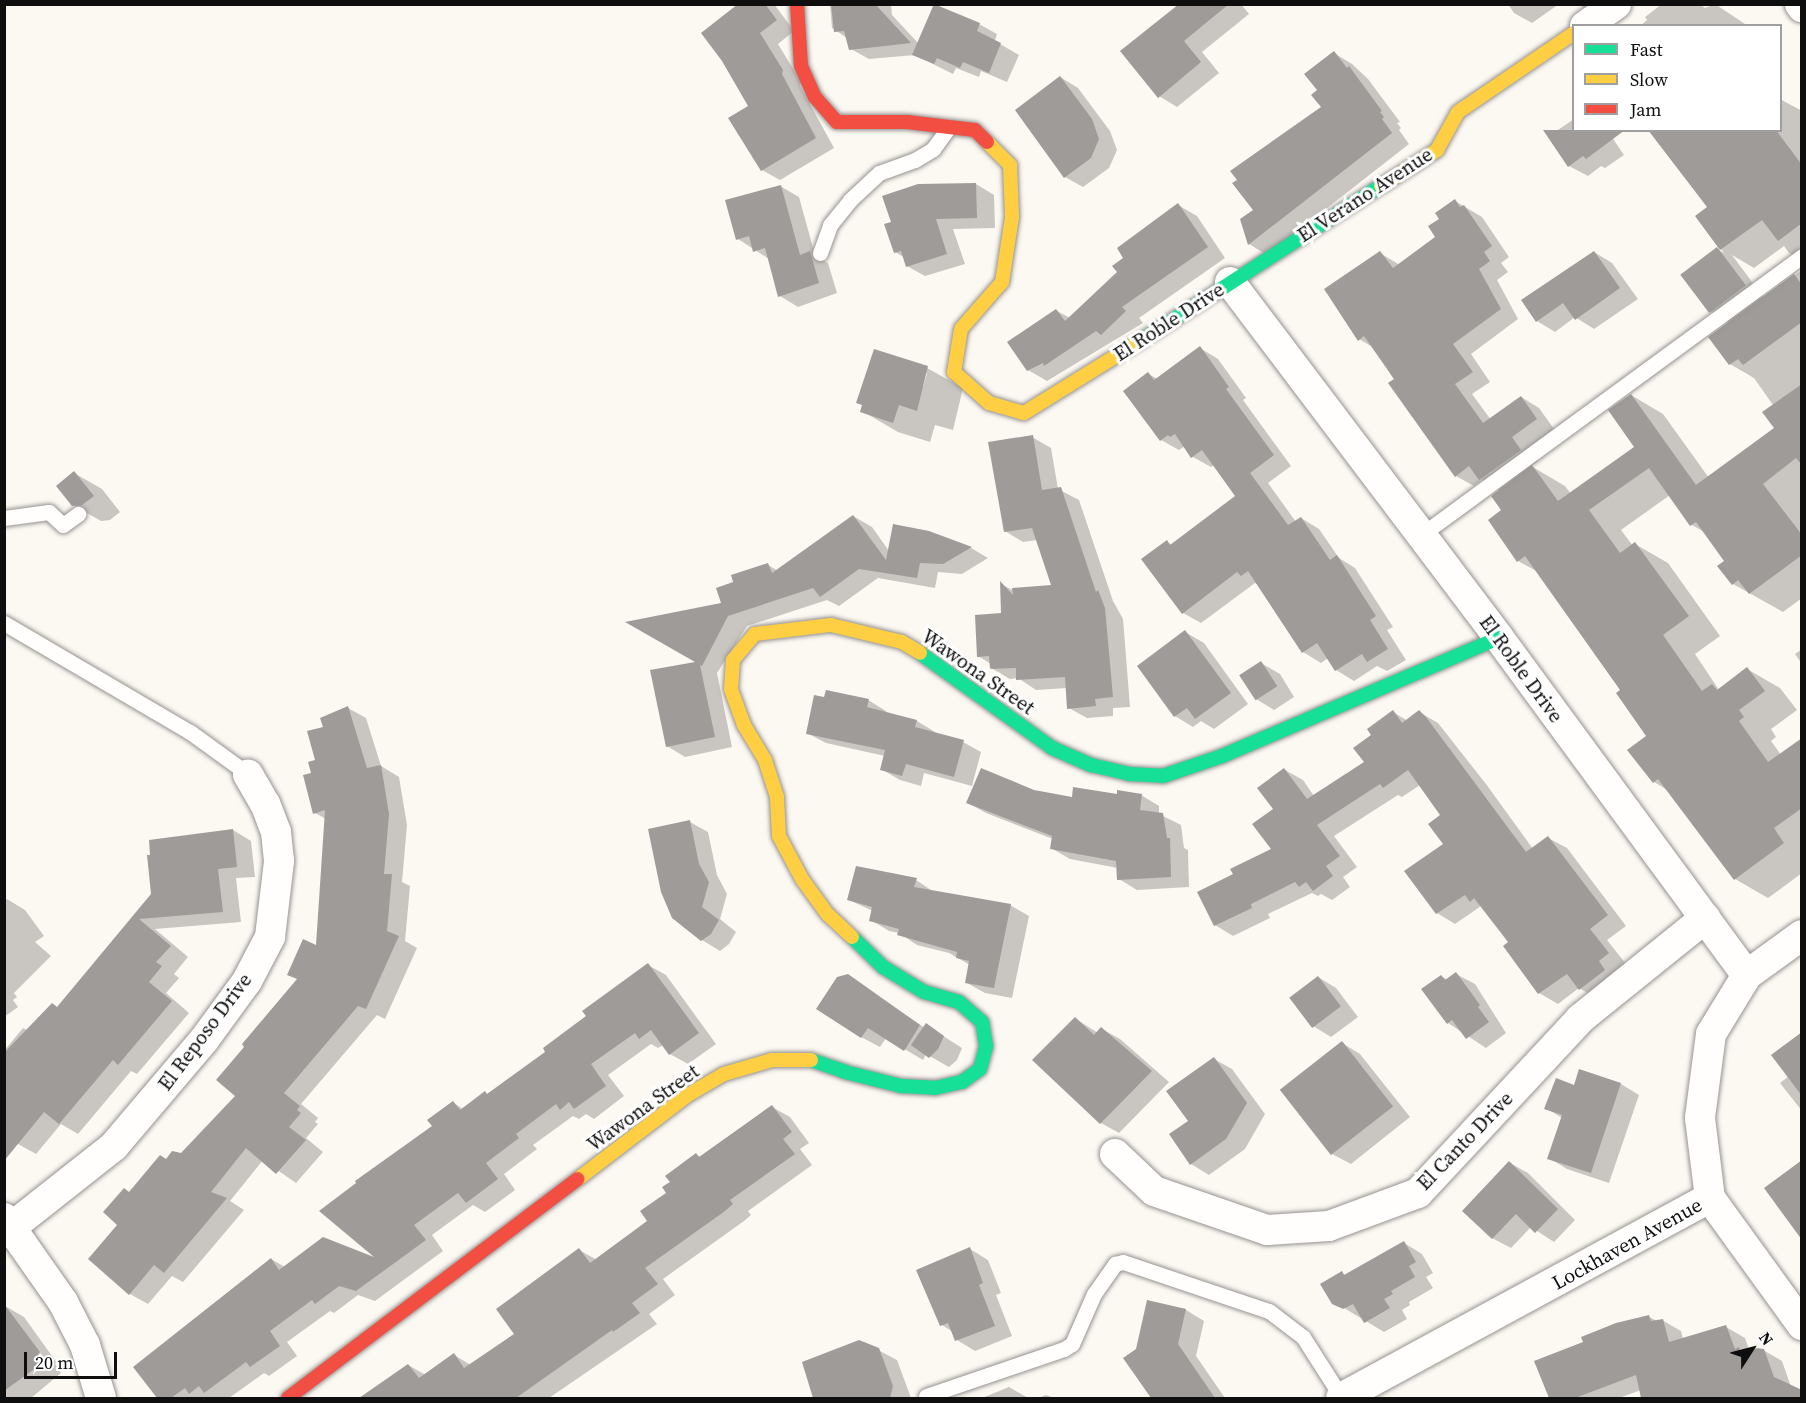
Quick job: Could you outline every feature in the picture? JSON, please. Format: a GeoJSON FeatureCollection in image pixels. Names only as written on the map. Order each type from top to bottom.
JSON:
{"type":"FeatureCollection","features":[{"type":"Feature","properties":{"kind":"street","name":"El Roble Drive"},"geometry":{"type":"LineString","coordinates":[[797,4],[801,66],[815,97],[837,122],[907,122],[975,130],[1010,165],[1012,218],[1002,282],[961,330],[954,372],[989,403],[1024,413],[1230,282],[1499,638],[1747,975]]}},
{"type":"Feature","properties":{"kind":"street"},"geometry":{"type":"LineString","coordinates":[[1588,24],[1616,4]]}},
{"type":"Feature","properties":{"kind":"street","name":"El Verano Avenue"},"geometry":{"type":"LineString","coordinates":[[1230,282],[1437,150],[1458,112],[1572,34]]}},
{"type":"Feature","properties":{"kind":"street","name":"Wawona Street"},"geometry":{"type":"LineString","coordinates":[[288,1398],[688,1095],[724,1074],[772,1060],[814,1060],[845,1072],[902,1086],[935,1088],[962,1082],[980,1069],[986,1046],[982,1022],[959,1002],[924,992],[883,967],[828,915],[802,879],[779,836],[777,796],[765,760],[744,725],[731,689],[733,660],[755,634],[831,625],[902,642],[942,667],[1052,748],[1091,765],[1129,774],[1163,776],[1222,756],[1499,638]]}},
{"type":"Feature","properties":{"kind":"street","name":"El Reposo Drive"},"geometry":{"type":"LineString","coordinates":[[7,1226],[114,1146],[204,1040],[252,972],[270,936],[279,861],[276,832],[265,804],[248,774]]}},
{"type":"Feature","properties":{"kind":"street","name":"El Canto Drive"},"geometry":{"type":"LineString","coordinates":[[1115,1154],[1154,1191],[1267,1230],[1329,1226],[1418,1193],[1580,1018],[1705,918]]}},
{"type":"Feature","properties":{"kind":"street","name":"Lockhaven Avenue"},"geometry":{"type":"LineString","coordinates":[[1341,1398],[1710,1198],[1700,1118],[1711,1034],[1747,975],[1802,935]]}},
{"type":"Feature","properties":{"kind":"street"},"geometry":{"type":"LineString","coordinates":[[1710,1198],[1802,1325]]}},
{"type":"Feature","properties":{"kind":"street"},"geometry":{"type":"LineString","coordinates":[[7,1226],[63,1302],[85,1345],[101,1398]]}},
{"type":"Feature","properties":{"kind":"lane"},"geometry":{"type":"LineString","coordinates":[[820,253],[830,225],[850,200],[879,172],[915,160],[933,148],[949,127]]}},
{"type":"Feature","properties":{"kind":"lane"},"geometry":{"type":"LineString","coordinates":[[1421,536],[1802,256]]}},
{"type":"Feature","properties":{"kind":"lane"},"geometry":{"type":"LineString","coordinates":[[4,518],[49,512],[63,525],[78,514]]}},
{"type":"Feature","properties":{"kind":"lane"},"geometry":{"type":"LineString","coordinates":[[4,623],[190,732],[248,774]]}},
{"type":"Feature","properties":{"kind":"lane"},"geometry":{"type":"LineString","coordinates":[[927,1396],[1064,1349],[1072,1344],[1094,1294],[1115,1264],[1123,1262],[1269,1311],[1303,1337],[1341,1398]]}},
{"type":"Feature","properties":{"kind":"building"},"geometry":{"type":"Polygon","coordinates":[[[738,4],[765,4],[777,20],[760,33],[783,70],[782,74],[816,138],[761,171],[728,118],[748,106],[722,61],[701,33],[738,4]]]}},
{"type":"Feature","properties":{"kind":"building"},"geometry":{"type":"Polygon","coordinates":[[[831,4],[875,4],[911,43],[849,50],[844,31],[834,32],[831,4]]]}},
{"type":"Feature","properties":{"kind":"building"},"geometry":{"type":"Polygon","coordinates":[[[934,4],[980,23],[977,31],[1001,43],[989,73],[963,62],[960,68],[937,58],[934,64],[912,55],[934,4]]]}},
{"type":"Feature","properties":{"kind":"building"},"geometry":{"type":"Polygon","coordinates":[[[1179,4],[1229,4],[1184,41],[1201,62],[1158,98],[1120,51],[1179,4]]]}},
{"type":"Feature","properties":{"kind":"building"},"geometry":{"type":"Polygon","coordinates":[[[1334,51],[1347,68],[1349,66],[1382,111],[1380,112],[1384,117],[1382,119],[1392,133],[1248,245],[1240,219],[1253,210],[1232,183],[1237,180],[1230,171],[1321,107],[1311,95],[1317,90],[1304,74],[1334,51]]]}},
{"type":"Feature","properties":{"kind":"building"},"geometry":{"type":"Polygon","coordinates":[[[1060,76],[1092,119],[1099,139],[1091,158],[1064,178],[1015,110],[1060,76]]]}},
{"type":"Feature","properties":{"kind":"building"},"geometry":{"type":"Polygon","coordinates":[[[1543,130],[1622,132],[1586,159],[1583,156],[1568,167],[1543,130]]]}},
{"type":"Feature","properties":{"kind":"building"},"geometry":{"type":"Polygon","coordinates":[[[1650,132],[1777,132],[1802,165],[1802,223],[1778,241],[1762,220],[1720,250],[1695,216],[1707,207],[1650,132]]]}},
{"type":"Feature","properties":{"kind":"building"},"geometry":{"type":"Polygon","coordinates":[[[976,183],[977,218],[936,219],[947,254],[906,267],[901,251],[894,253],[884,224],[891,222],[882,196],[918,184],[976,183]]]}},
{"type":"Feature","properties":{"kind":"building"},"geometry":{"type":"Polygon","coordinates":[[[781,185],[800,255],[810,251],[819,283],[778,297],[765,248],[753,252],[749,236],[736,240],[725,200],[781,185]]]}},
{"type":"Feature","properties":{"kind":"building"},"geometry":{"type":"Polygon","coordinates":[[[1455,199],[1460,207],[1464,205],[1492,246],[1484,252],[1490,261],[1479,269],[1501,309],[1453,344],[1473,372],[1455,384],[1483,423],[1521,396],[1537,419],[1512,437],[1521,450],[1479,480],[1469,466],[1455,477],[1388,383],[1394,379],[1364,336],[1358,341],[1324,289],[1380,251],[1393,268],[1435,237],[1428,226],[1439,219],[1435,213],[1455,199]]]}},
{"type":"Feature","properties":{"kind":"building"},"geometry":{"type":"Polygon","coordinates":[[[1178,203],[1208,247],[1122,307],[1126,311],[1101,335],[1096,331],[1044,366],[1043,363],[1027,371],[1007,342],[1056,309],[1065,321],[1117,272],[1112,266],[1123,258],[1117,248],[1178,203]]]}},
{"type":"Feature","properties":{"kind":"building"},"geometry":{"type":"Polygon","coordinates":[[[1717,247],[1746,285],[1709,313],[1680,275],[1717,247]]]}},
{"type":"Feature","properties":{"kind":"building"},"geometry":{"type":"Polygon","coordinates":[[[1594,251],[1620,288],[1575,320],[1563,303],[1536,322],[1521,300],[1594,251]]]}},
{"type":"Feature","properties":{"kind":"building"},"geometry":{"type":"Polygon","coordinates":[[[1794,274],[1802,285],[1802,322],[1743,365],[1738,359],[1729,365],[1708,337],[1794,274]]]}},
{"type":"Feature","properties":{"kind":"building"},"geometry":{"type":"Polygon","coordinates":[[[1200,346],[1229,387],[1226,389],[1274,455],[1250,473],[1288,525],[1301,517],[1330,560],[1337,555],[1376,616],[1370,620],[1388,649],[1367,662],[1362,654],[1335,671],[1317,643],[1302,653],[1248,571],[1241,576],[1237,572],[1182,614],[1141,559],[1167,540],[1170,545],[1235,496],[1202,450],[1191,458],[1175,434],[1170,437],[1168,435],[1160,441],[1123,391],[1148,372],[1154,380],[1200,346]]]}},
{"type":"Feature","properties":{"kind":"building"},"geometry":{"type":"Polygon","coordinates":[[[874,349],[928,366],[917,411],[899,405],[893,423],[860,412],[862,405],[856,403],[874,349]]]}},
{"type":"Feature","properties":{"kind":"building"},"geometry":{"type":"Polygon","coordinates":[[[1802,384],[1802,465],[1796,458],[1763,484],[1802,535],[1802,555],[1749,594],[1738,580],[1732,585],[1717,566],[1724,561],[1696,522],[1690,526],[1649,468],[1589,510],[1620,553],[1635,542],[1689,616],[1663,635],[1702,691],[1712,684],[1717,690],[1747,667],[1765,691],[1739,710],[1744,717],[1739,721],[1768,762],[1802,738],[1802,808],[1774,828],[1784,843],[1734,880],[1658,779],[1653,783],[1627,750],[1646,736],[1616,693],[1620,690],[1525,556],[1517,562],[1488,520],[1501,510],[1491,496],[1532,465],[1558,501],[1634,447],[1608,410],[1631,394],[1696,485],[1774,428],[1762,412],[1802,384]]]}},
{"type":"Feature","properties":{"kind":"building"},"geometry":{"type":"Polygon","coordinates":[[[1033,435],[1042,490],[1061,487],[1096,592],[1098,590],[1105,608],[1113,697],[1095,699],[1096,706],[1067,709],[1065,677],[1016,680],[1016,668],[990,669],[989,656],[977,657],[975,615],[1001,613],[1000,581],[1013,595],[1012,588],[1051,585],[1032,528],[1004,532],[988,442],[1033,435]]]}},
{"type":"Feature","properties":{"kind":"building"},"geometry":{"type":"Polygon","coordinates":[[[74,471],[94,496],[82,505],[72,506],[56,486],[74,471]]]}},
{"type":"Feature","properties":{"kind":"building"},"geometry":{"type":"Polygon","coordinates":[[[853,515],[886,560],[893,524],[929,531],[972,547],[943,564],[920,563],[917,578],[859,569],[820,597],[813,588],[728,616],[702,666],[700,665],[715,737],[666,747],[650,670],[695,662],[625,622],[721,603],[716,588],[733,582],[731,575],[768,563],[772,573],[853,515]]]}},
{"type":"Feature","properties":{"kind":"building"},"geometry":{"type":"Polygon","coordinates":[[[1185,630],[1231,693],[1195,719],[1187,708],[1174,717],[1137,666],[1185,630]]]}},
{"type":"Feature","properties":{"kind":"building"},"geometry":{"type":"Polygon","coordinates":[[[1261,661],[1277,686],[1256,700],[1239,675],[1261,661]]]}},
{"type":"Feature","properties":{"kind":"building"},"geometry":{"type":"Polygon","coordinates":[[[826,690],[869,699],[867,707],[917,720],[915,727],[964,740],[954,777],[906,764],[902,776],[880,770],[885,750],[806,734],[814,695],[824,697],[826,690]]]}},
{"type":"Feature","properties":{"kind":"building"},"geometry":{"type":"Polygon","coordinates":[[[348,706],[367,768],[381,765],[389,814],[384,874],[392,874],[387,931],[399,936],[366,1009],[358,1006],[284,1093],[300,1106],[297,1110],[301,1113],[289,1127],[306,1140],[276,1174],[246,1148],[211,1192],[227,1198],[164,1273],[154,1265],[129,1295],[88,1259],[117,1225],[103,1212],[124,1188],[129,1192],[160,1155],[166,1159],[172,1151],[181,1153],[235,1096],[216,1080],[244,1047],[242,1044],[297,979],[287,975],[303,939],[316,945],[325,810],[313,814],[303,775],[311,773],[308,762],[315,760],[307,731],[323,727],[320,718],[348,706]]]}},
{"type":"Feature","properties":{"kind":"building"},"geometry":{"type":"Polygon","coordinates":[[[1393,710],[1402,723],[1419,710],[1526,852],[1548,836],[1608,915],[1590,929],[1609,953],[1599,961],[1605,970],[1579,990],[1567,974],[1538,994],[1503,946],[1508,942],[1474,898],[1470,902],[1465,895],[1436,914],[1404,871],[1443,844],[1428,824],[1440,815],[1408,770],[1383,788],[1380,784],[1317,825],[1340,856],[1326,866],[1333,876],[1313,891],[1306,882],[1299,887],[1295,882],[1251,904],[1252,908],[1214,926],[1197,892],[1233,874],[1230,869],[1271,849],[1252,824],[1273,809],[1257,788],[1284,768],[1307,799],[1364,762],[1353,748],[1371,735],[1367,729],[1393,710]]]}},
{"type":"Feature","properties":{"kind":"building"},"geometry":{"type":"Polygon","coordinates":[[[981,768],[1034,790],[1072,797],[1073,787],[1117,794],[1117,790],[1142,794],[1140,810],[1163,813],[1167,838],[1170,838],[1171,877],[1117,880],[1116,861],[1050,849],[1052,836],[966,803],[981,768]]]}},
{"type":"Feature","properties":{"kind":"building"},"geometry":{"type":"Polygon","coordinates":[[[690,820],[699,864],[709,882],[702,907],[719,920],[711,934],[701,941],[672,918],[661,892],[648,829],[690,820]]]}},
{"type":"Feature","properties":{"kind":"building"},"geometry":{"type":"Polygon","coordinates":[[[233,829],[237,867],[218,869],[223,912],[139,919],[171,946],[156,962],[162,966],[149,982],[172,1001],[118,1065],[113,1060],[59,1124],[44,1112],[4,1161],[4,1053],[52,1003],[57,1007],[151,894],[147,855],[150,855],[149,840],[233,829]]]}},
{"type":"Feature","properties":{"kind":"building"},"geometry":{"type":"Polygon","coordinates":[[[856,866],[917,878],[914,887],[1011,904],[994,988],[965,983],[969,961],[956,958],[957,952],[897,935],[899,929],[869,921],[872,907],[847,900],[856,866]]]}},
{"type":"Feature","properties":{"kind":"building"},"geometry":{"type":"Polygon","coordinates":[[[648,963],[699,1033],[669,1055],[651,1030],[639,1039],[635,1033],[591,1064],[606,1086],[574,1109],[569,1102],[560,1110],[556,1104],[516,1134],[519,1138],[486,1163],[498,1179],[466,1203],[458,1193],[414,1225],[426,1240],[356,1291],[339,1286],[315,1304],[312,1300],[270,1331],[280,1346],[250,1367],[246,1362],[204,1393],[199,1386],[189,1394],[185,1388],[171,1398],[157,1398],[133,1367],[271,1258],[279,1270],[323,1237],[374,1257],[319,1211],[356,1183],[355,1181],[432,1126],[427,1120],[453,1101],[460,1110],[485,1091],[487,1094],[545,1052],[543,1048],[586,1016],[582,1011],[648,963]]]}},
{"type":"Feature","properties":{"kind":"building"},"geometry":{"type":"Polygon","coordinates":[[[1456,972],[1480,1005],[1478,1007],[1489,1022],[1466,1039],[1452,1020],[1447,1024],[1421,989],[1441,975],[1445,980],[1456,972]]]}},
{"type":"Feature","properties":{"kind":"building"},"geometry":{"type":"Polygon","coordinates":[[[848,974],[920,1025],[904,1051],[868,1028],[861,1038],[816,1009],[837,977],[848,974]]]}},
{"type":"Feature","properties":{"kind":"building"},"geometry":{"type":"Polygon","coordinates":[[[1318,976],[1341,1006],[1312,1028],[1289,998],[1318,976]]]}},
{"type":"Feature","properties":{"kind":"building"},"geometry":{"type":"Polygon","coordinates":[[[1075,1017],[1094,1035],[1101,1027],[1152,1071],[1100,1124],[1032,1060],[1075,1017]]]}},
{"type":"Feature","properties":{"kind":"building"},"geometry":{"type":"Polygon","coordinates":[[[926,1023],[944,1036],[938,1049],[929,1058],[911,1045],[926,1023]]]}},
{"type":"Feature","properties":{"kind":"building"},"geometry":{"type":"Polygon","coordinates":[[[1802,1032],[1802,1096],[1771,1055],[1802,1032]]]}},
{"type":"Feature","properties":{"kind":"building"},"geometry":{"type":"Polygon","coordinates":[[[1342,1041],[1393,1106],[1331,1155],[1280,1090],[1342,1041]]]}},
{"type":"Feature","properties":{"kind":"building"},"geometry":{"type":"Polygon","coordinates":[[[1214,1057],[1247,1103],[1226,1139],[1190,1165],[1169,1134],[1188,1121],[1166,1091],[1214,1057]]]}},
{"type":"Feature","properties":{"kind":"building"},"geometry":{"type":"Polygon","coordinates":[[[1579,1069],[1621,1083],[1591,1173],[1547,1159],[1562,1115],[1544,1109],[1556,1078],[1574,1085],[1579,1069]]]}},
{"type":"Feature","properties":{"kind":"building"},"geometry":{"type":"Polygon","coordinates":[[[772,1105],[792,1132],[783,1139],[795,1154],[730,1200],[733,1204],[725,1211],[645,1268],[658,1284],[632,1303],[640,1313],[613,1332],[612,1330],[516,1398],[359,1398],[408,1364],[419,1378],[454,1353],[464,1368],[514,1334],[496,1309],[579,1248],[590,1263],[647,1221],[640,1211],[666,1193],[662,1187],[670,1182],[665,1176],[696,1153],[699,1157],[772,1105]]]}},
{"type":"Feature","properties":{"kind":"building"},"geometry":{"type":"Polygon","coordinates":[[[1802,1160],[1802,1240],[1764,1188],[1802,1160]]]}},
{"type":"Feature","properties":{"kind":"building"},"geometry":{"type":"Polygon","coordinates":[[[1509,1161],[1558,1209],[1535,1233],[1516,1214],[1492,1239],[1462,1211],[1509,1161]]]}},
{"type":"Feature","properties":{"kind":"building"},"geometry":{"type":"Polygon","coordinates":[[[1404,1241],[1416,1262],[1409,1266],[1415,1277],[1391,1291],[1393,1294],[1384,1299],[1390,1308],[1364,1323],[1353,1304],[1343,1309],[1332,1304],[1320,1284],[1342,1271],[1344,1275],[1404,1241]]]}},
{"type":"Feature","properties":{"kind":"building"},"geometry":{"type":"Polygon","coordinates":[[[970,1247],[983,1283],[979,1285],[995,1326],[955,1341],[948,1323],[940,1326],[916,1270],[970,1247]]]}},
{"type":"Feature","properties":{"kind":"building"},"geometry":{"type":"Polygon","coordinates":[[[1147,1300],[1186,1309],[1178,1344],[1215,1398],[1151,1398],[1123,1358],[1136,1349],[1147,1300]]]}},
{"type":"Feature","properties":{"kind":"building"},"geometry":{"type":"Polygon","coordinates":[[[4,1304],[40,1352],[38,1354],[44,1362],[4,1391],[4,1304]]]}},
{"type":"Feature","properties":{"kind":"building"},"geometry":{"type":"Polygon","coordinates":[[[1649,1315],[1651,1321],[1663,1319],[1669,1342],[1726,1325],[1735,1349],[1739,1347],[1741,1353],[1757,1348],[1764,1349],[1774,1377],[1802,1390],[1802,1398],[1641,1398],[1636,1375],[1575,1398],[1549,1398],[1534,1361],[1583,1342],[1581,1337],[1616,1323],[1649,1315]]]}},
{"type":"Feature","properties":{"kind":"building"},"geometry":{"type":"Polygon","coordinates":[[[859,1340],[879,1348],[893,1386],[890,1398],[813,1398],[802,1362],[859,1340]]]}},
{"type":"Feature","properties":{"kind":"traffic: fast"},"geometry":{"type":"LineString","coordinates":[[1145,338],[1381,186]]}},
{"type":"Feature","properties":{"kind":"traffic: fast"},"geometry":{"type":"LineString","coordinates":[[920,653],[1052,748],[1091,765],[1129,774],[1163,776],[1222,756],[1499,638]]}},
{"type":"Feature","properties":{"kind":"traffic: fast"},"geometry":{"type":"LineString","coordinates":[[811,1060],[845,1072],[901,1086],[935,1088],[962,1082],[980,1069],[986,1046],[982,1022],[959,1002],[924,992],[883,967],[852,937]]}},
{"type":"Feature","properties":{"kind":"traffic: slow"},"geometry":{"type":"LineString","coordinates":[[1381,186],[1437,150],[1458,112],[1572,34]]}},
{"type":"Feature","properties":{"kind":"traffic: slow"},"geometry":{"type":"LineString","coordinates":[[987,142],[1010,165],[1012,217],[1002,282],[961,329],[954,372],[989,403],[1024,413],[1145,338]]}},
{"type":"Feature","properties":{"kind":"traffic: slow"},"geometry":{"type":"LineString","coordinates":[[852,937],[828,915],[802,879],[779,836],[777,797],[765,760],[744,725],[731,689],[733,660],[755,634],[831,625],[902,642],[920,653]]}},
{"type":"Feature","properties":{"kind":"traffic: slow"},"geometry":{"type":"LineString","coordinates":[[578,1179],[688,1095],[724,1074],[772,1060],[811,1060]]}},
{"type":"Feature","properties":{"kind":"traffic: jam"},"geometry":{"type":"LineString","coordinates":[[797,4],[801,66],[815,97],[837,122],[907,122],[975,130],[987,142]]}},
{"type":"Feature","properties":{"kind":"traffic: jam"},"geometry":{"type":"LineString","coordinates":[[288,1398],[578,1179]]}}]}
